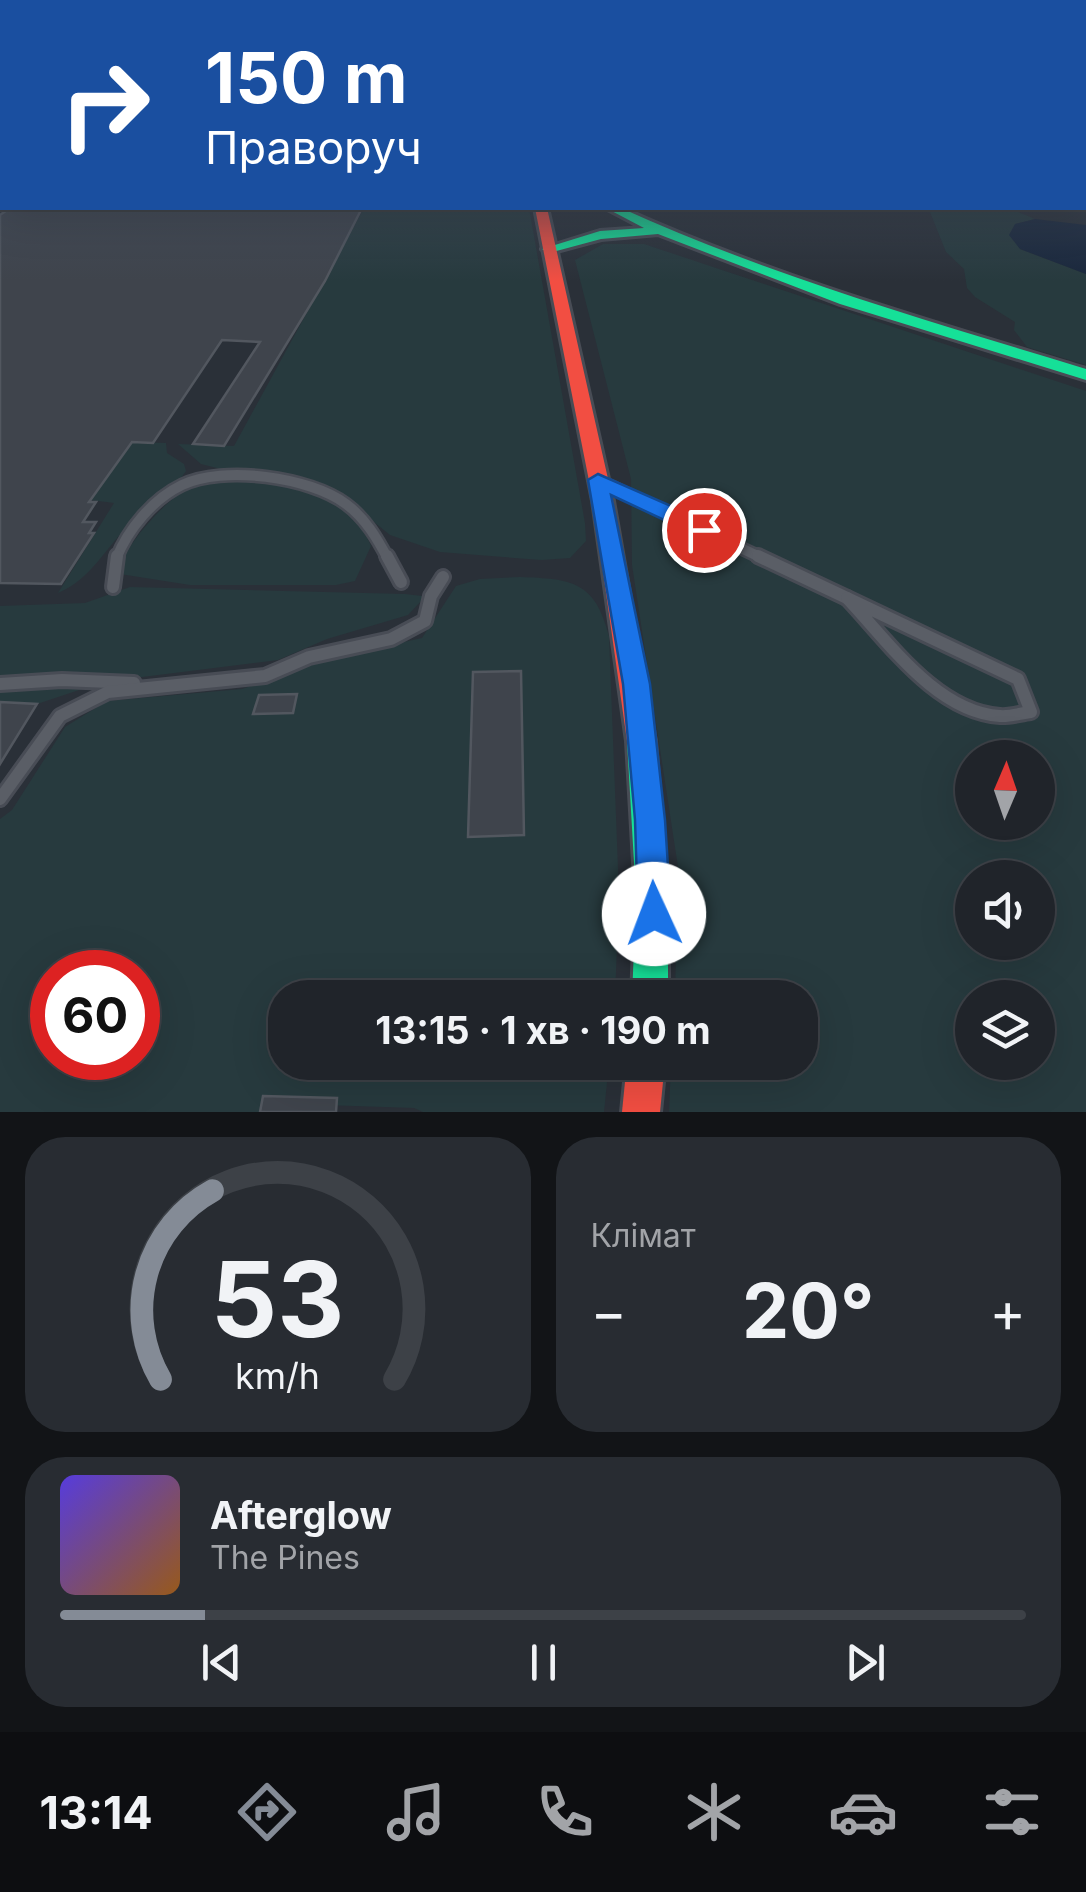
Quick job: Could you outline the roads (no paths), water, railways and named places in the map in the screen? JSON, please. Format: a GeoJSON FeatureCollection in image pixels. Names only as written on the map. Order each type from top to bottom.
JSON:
{"type":"FeatureCollection","features":[{"type":"Feature","properties":{"kind":"main road"},"geometry":{"type":"LineString","coordinates":[[540,210],[620,587],[641,721],[654,880],[651,980]]}},
{"type":"Feature","properties":{"kind":"main road"},"geometry":{"type":"LineString","coordinates":[[616,210],[659,231],[804,286],[1086,375]]}},
{"type":"Feature","properties":{"kind":"main road"},"geometry":{"type":"LineString","coordinates":[[549,249],[608,233],[659,231]]}},
{"type":"Feature","properties":{"kind":"main road"},"geometry":{"type":"LineString","coordinates":[[641,1112],[644,1080]]}},
{"type":"Feature","properties":{"kind":"lane"},"geometry":{"type":"LineString","coordinates":[[113,587],[114,564],[127,539],[162,498],[190,482],[224,478],[288,480],[341,500],[370,528],[400,582]]}},
{"type":"Feature","properties":{"kind":"lane"},"geometry":{"type":"LineString","coordinates":[[598,480],[845,596],[1018,679],[1031,712],[998,716],[957,703],[916,668],[845,596]]}},
{"type":"Feature","properties":{"kind":"lane"},"geometry":{"type":"LineString","coordinates":[[0,799],[60,716],[108,692],[265,676],[309,657],[390,639],[425,621],[431,596],[443,577]]}},
{"type":"Feature","properties":{"kind":"lane"},"geometry":{"type":"LineString","coordinates":[[0,684],[62,680],[173,685]]}},
{"type":"Feature","properties":{"kind":"water"},"geometry":{"type":"Polygon","coordinates":[[[1035,219],[1086,225],[1086,274],[1020,249],[1009,235],[1015,224],[1035,219]]]}}]}
